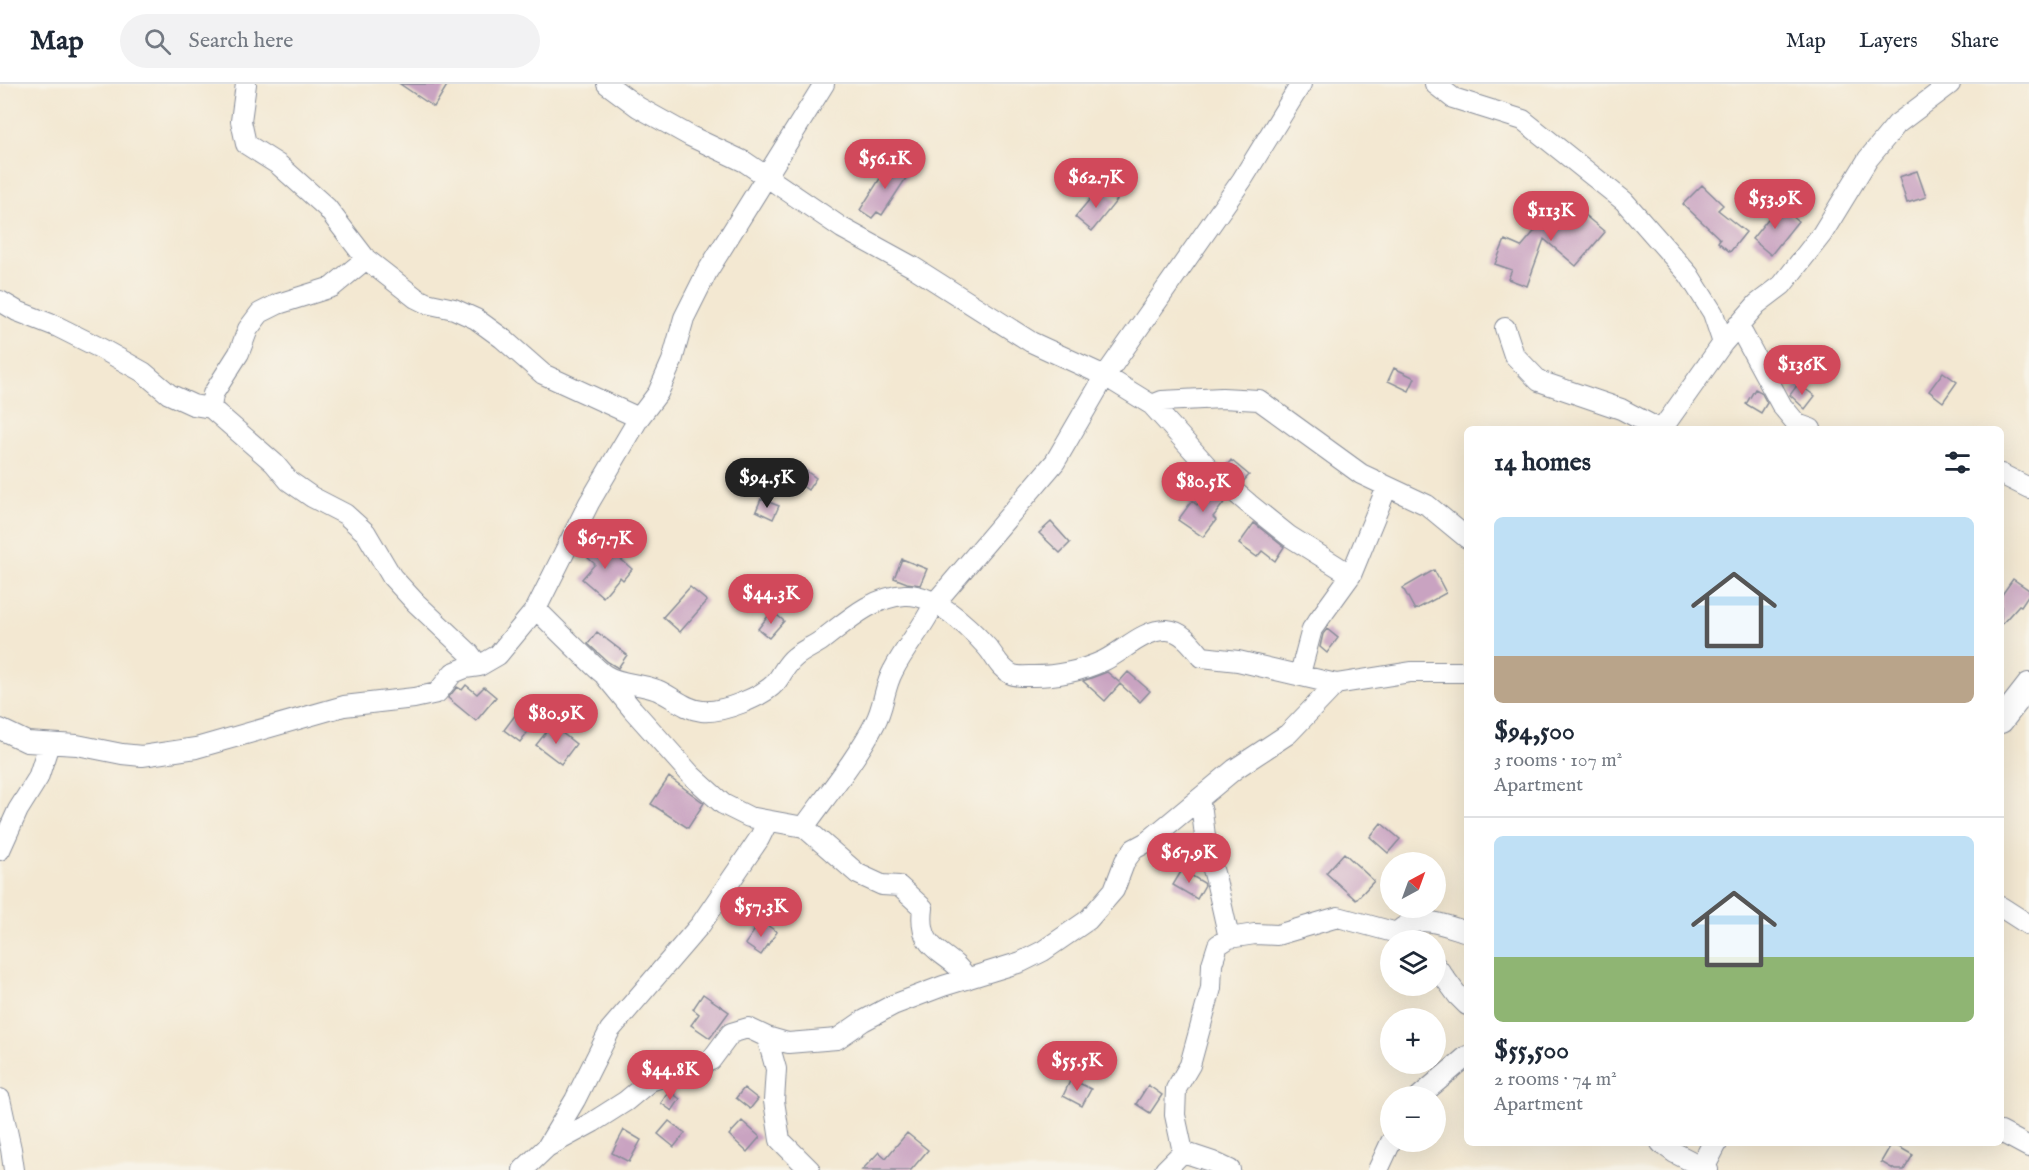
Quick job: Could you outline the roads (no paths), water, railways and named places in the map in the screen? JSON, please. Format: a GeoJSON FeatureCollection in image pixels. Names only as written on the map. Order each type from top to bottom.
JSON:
{"type":"FeatureCollection","features":[{"type":"Feature","properties":{"kind":"street"},"geometry":{"type":"LineString","coordinates":[[246,84],[241,121],[246,144],[279,165],[327,208],[366,259],[426,303],[454,309],[476,319],[502,338],[543,374],[639,418]]}},
{"type":"Feature","properties":{"kind":"street"},"geometry":{"type":"LineString","coordinates":[[607,84],[638,107],[690,136],[745,162],[842,228],[913,267],[1031,342],[1105,376],[1152,405],[1216,477],[1289,536],[1351,575]]}},
{"type":"Feature","properties":{"kind":"street"},"geometry":{"type":"LineString","coordinates":[[0,729],[27,742],[77,745],[142,756],[196,748],[344,706],[437,693],[453,673],[479,666],[498,655],[536,609],[589,503],[639,418],[658,393],[672,361],[684,318],[707,272],[824,84]]}},
{"type":"Feature","properties":{"kind":"street"},"geometry":{"type":"LineString","coordinates":[[804,827],[876,723],[890,676],[905,648],[926,622],[934,604],[1055,462],[1105,376],[1242,180],[1301,84]]}},
{"type":"Feature","properties":{"kind":"street"},"geometry":{"type":"LineString","coordinates":[[1435,84],[1454,98],[1523,120],[1624,201],[1689,275],[1713,313],[1723,343]]}},
{"type":"Feature","properties":{"kind":"street"},"geometry":{"type":"LineString","coordinates":[[1662,426],[1723,343],[1757,304],[1782,285],[1822,234],[1868,159],[1897,124],[1950,84]]}},
{"type":"Feature","properties":{"kind":"street"},"geometry":{"type":"LineString","coordinates":[[211,408],[213,394],[238,353],[248,329],[260,313],[278,304],[332,287],[366,259]]}},
{"type":"Feature","properties":{"kind":"street"},"geometry":{"type":"LineString","coordinates":[[0,301],[17,311],[58,327],[102,349],[143,372],[169,394],[193,405],[211,408],[274,463],[289,481],[312,497],[345,514],[366,533],[392,577],[469,653],[479,666]]}},
{"type":"Feature","properties":{"kind":"street"},"geometry":{"type":"LineString","coordinates":[[1738,325],[1782,405],[1797,424],[1803,426]]}},
{"type":"Feature","properties":{"kind":"street"},"geometry":{"type":"LineString","coordinates":[[1505,328],[1514,355],[1539,381],[1621,410],[1654,426]]}},
{"type":"Feature","properties":{"kind":"street"},"geometry":{"type":"LineString","coordinates":[[1152,405],[1162,401],[1222,398],[1259,400],[1361,474],[1427,505],[1464,536]]}},
{"type":"Feature","properties":{"kind":"street"},"geometry":{"type":"LineString","coordinates":[[2004,476],[2029,488]]}},
{"type":"Feature","properties":{"kind":"street"},"geometry":{"type":"LineString","coordinates":[[1300,674],[1312,629],[1351,575],[1387,487]]}},
{"type":"Feature","properties":{"kind":"street"},"geometry":{"type":"LineString","coordinates":[[605,676],[656,689],[680,704],[702,711],[744,702],[762,694],[777,681],[784,668],[796,656],[821,641],[867,607],[889,598],[907,595],[924,598],[951,613],[966,625],[989,649],[1001,667],[1012,675],[1048,676],[1078,672],[1125,650],[1154,631],[1170,630],[1187,639],[1202,657],[1238,661],[1336,684],[1411,672],[1464,672]]}},
{"type":"Feature","properties":{"kind":"street"},"geometry":{"type":"LineString","coordinates":[[536,609],[605,676],[692,776],[723,804],[749,817],[804,827],[858,874],[882,885],[900,886],[923,908],[921,924],[933,949],[963,972],[967,979]]}},
{"type":"Feature","properties":{"kind":"street"},"geometry":{"type":"LineString","coordinates":[[523,1170],[547,1147],[626,1101],[650,1081],[711,1060],[731,1033],[748,1028],[766,1037],[788,1043],[837,1039],[863,1021],[893,1005],[1021,962],[1043,951],[1088,920],[1114,890],[1125,861],[1134,849],[1147,842],[1235,769],[1288,734],[1336,684]]}},
{"type":"Feature","properties":{"kind":"street"},"geometry":{"type":"LineString","coordinates":[[2004,717],[2029,685]]}},
{"type":"Feature","properties":{"kind":"street"},"geometry":{"type":"LineString","coordinates":[[0,850],[18,810],[38,778],[49,744]]}},
{"type":"Feature","properties":{"kind":"street"},"geometry":{"type":"LineString","coordinates":[[1198,800],[1202,811],[1206,844],[1229,938]]}},
{"type":"Feature","properties":{"kind":"street"},"geometry":{"type":"LineString","coordinates":[[547,1147],[575,1100],[610,1030],[701,924],[732,881],[768,821]]}},
{"type":"Feature","properties":{"kind":"street"},"geometry":{"type":"LineString","coordinates":[[2004,909],[2029,925]]}},
{"type":"Feature","properties":{"kind":"street"},"geometry":{"type":"LineString","coordinates":[[1183,1152],[1175,1114],[1176,1089],[1190,1065],[1211,988],[1212,964],[1218,945],[1229,938],[1255,934],[1277,935],[1338,917],[1380,930]]}},
{"type":"Feature","properties":{"kind":"street"},"geometry":{"type":"LineString","coordinates":[[1403,930],[1403,926],[1414,921],[1430,921],[1464,931]]}},
{"type":"Feature","properties":{"kind":"street"},"geometry":{"type":"LineString","coordinates":[[1446,980],[1464,1002]]}},
{"type":"Feature","properties":{"kind":"street"},"geometry":{"type":"LineString","coordinates":[[766,1037],[776,1069],[774,1101],[780,1140],[810,1170]]}},
{"type":"Feature","properties":{"kind":"street"},"geometry":{"type":"LineString","coordinates":[[1432,1086],[1464,1059]]}},
{"type":"Feature","properties":{"kind":"street"},"geometry":{"type":"LineString","coordinates":[[0,1100],[14,1170]]}},
{"type":"Feature","properties":{"kind":"street"},"geometry":{"type":"LineString","coordinates":[[2004,1134],[2029,1147]]}},
{"type":"Feature","properties":{"kind":"street"},"geometry":{"type":"LineString","coordinates":[[1666,1146],[1704,1169],[1714,1146]]}},
{"type":"Feature","properties":{"kind":"street"},"geometry":{"type":"LineString","coordinates":[[1165,1170],[1183,1152]]}},
{"type":"Feature","properties":{"kind":"street"},"geometry":{"type":"LineString","coordinates":[[1183,1152],[1230,1170]]}},
{"type":"Feature","properties":{"kind":"street"},"geometry":{"type":"LineString","coordinates":[[1378,1170],[1386,1152]]}}]}
